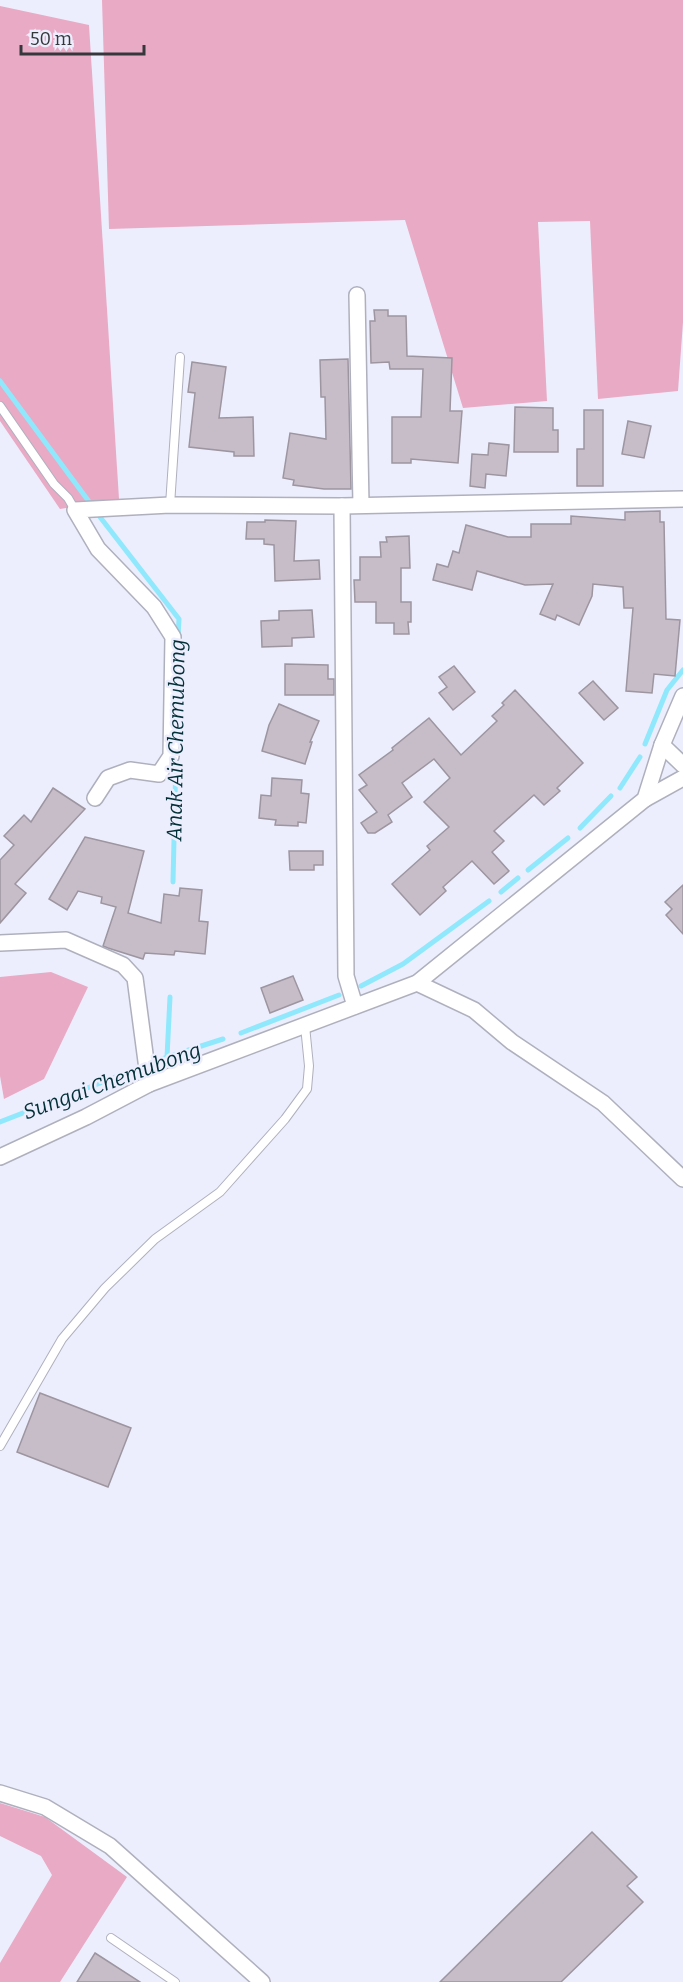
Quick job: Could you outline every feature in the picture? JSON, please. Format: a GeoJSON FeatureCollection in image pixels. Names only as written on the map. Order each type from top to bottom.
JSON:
{"type":"FeatureCollection","features":[{"type":"Feature","properties":{"kind":"street"},"geometry":{"type":"LineString","coordinates":[[357,295],[361,505]]}},
{"type":"Feature","properties":{"kind":"street"},"geometry":{"type":"LineString","coordinates":[[95,798],[108,778],[130,770],[159,774],[171,756],[173,636],[154,607],[98,549],[75,510],[170,505],[342,506],[683,499]]}},
{"type":"Feature","properties":{"kind":"street"},"geometry":{"type":"LineString","coordinates":[[342,506],[346,976],[355,1006]]}},
{"type":"Feature","properties":{"kind":"street"},"geometry":{"type":"LineString","coordinates":[[645,799],[662,745],[683,696]]}},
{"type":"Feature","properties":{"kind":"street"},"geometry":{"type":"LineString","coordinates":[[662,745],[683,765]]}},
{"type":"Feature","properties":{"kind":"street"},"geometry":{"type":"LineString","coordinates":[[0,1157],[86,1117],[148,1082],[417,983],[645,799],[683,778]]}},
{"type":"Feature","properties":{"kind":"street"},"geometry":{"type":"LineString","coordinates":[[0,943],[66,940],[123,965],[135,978],[148,1082]]}},
{"type":"Feature","properties":{"kind":"street"},"geometry":{"type":"LineString","coordinates":[[417,983],[474,1010],[512,1042],[603,1103],[683,1179]]}},
{"type":"Feature","properties":{"kind":"street"},"geometry":{"type":"LineString","coordinates":[[0,1793],[45,1808],[110,1846],[262,1982]]}},
{"type":"Feature","properties":{"kind":"lane"},"geometry":{"type":"LineString","coordinates":[[170,505],[180,357]]}},
{"type":"Feature","properties":{"kind":"lane"},"geometry":{"type":"LineString","coordinates":[[0,406],[54,484],[68,498],[75,510]]}},
{"type":"Feature","properties":{"kind":"lane"},"geometry":{"type":"LineString","coordinates":[[0,1446],[62,1339],[105,1288],[155,1239],[220,1192],[285,1119],[307,1089],[309,1066],[305,1026]]}},
{"type":"Feature","properties":{"kind":"lane"},"geometry":{"type":"LineString","coordinates":[[111,1938],[174,1982]]}},
{"type":"Feature","properties":{"kind":"shaded area"},"geometry":{"type":"Polygon","coordinates":[[[102,0],[683,0],[683,322],[678,391],[598,399],[590,221],[538,222],[547,401],[463,408],[405,220],[109,229],[102,0]]]}},
{"type":"Feature","properties":{"kind":"shaded area"},"geometry":{"type":"Polygon","coordinates":[[[0,6],[89,25],[119,499],[60,509],[0,421],[0,6]]]}},
{"type":"Feature","properties":{"kind":"shaded area"},"geometry":{"type":"Polygon","coordinates":[[[51,972],[88,987],[44,1079],[4,1099],[0,1076],[0,977],[51,972]]]}},
{"type":"Feature","properties":{"kind":"shaded area"},"geometry":{"type":"Polygon","coordinates":[[[0,1803],[45,1817],[127,1877],[60,1982],[0,1982],[0,1963],[52,1875],[41,1856],[0,1836],[0,1803]]]}},
{"type":"Feature","properties":{"kind":"building"},"geometry":{"type":"Polygon","coordinates":[[[374,310],[388,310],[388,316],[406,316],[407,356],[452,358],[450,411],[462,411],[458,463],[411,459],[411,463],[392,463],[392,417],[421,417],[423,369],[390,369],[389,362],[371,363],[370,321],[375,321],[374,310]]]}},
{"type":"Feature","properties":{"kind":"building"},"geometry":{"type":"Polygon","coordinates":[[[348,359],[351,489],[324,489],[293,485],[294,480],[283,478],[290,433],[326,439],[325,397],[321,397],[320,360],[348,359]]]}},
{"type":"Feature","properties":{"kind":"building"},"geometry":{"type":"Polygon","coordinates":[[[192,362],[226,367],[219,418],[253,417],[254,456],[234,456],[234,452],[189,447],[195,393],[188,392],[192,362]]]}},
{"type":"Feature","properties":{"kind":"building"},"geometry":{"type":"Polygon","coordinates":[[[515,407],[553,408],[553,430],[558,430],[558,452],[514,452],[515,407]]]}},
{"type":"Feature","properties":{"kind":"building"},"geometry":{"type":"Polygon","coordinates":[[[584,410],[603,410],[603,486],[577,486],[577,449],[584,449],[584,410]]]}},
{"type":"Feature","properties":{"kind":"building"},"geometry":{"type":"Polygon","coordinates":[[[628,421],[651,426],[644,458],[622,454],[628,421]]]}},
{"type":"Feature","properties":{"kind":"building"},"geometry":{"type":"Polygon","coordinates":[[[489,443],[509,445],[506,476],[486,474],[485,488],[470,486],[472,454],[488,455],[489,443]]]}},
{"type":"Feature","properties":{"kind":"building"},"geometry":{"type":"Polygon","coordinates":[[[660,511],[660,522],[664,522],[666,619],[680,620],[675,676],[654,674],[652,693],[626,691],[633,608],[624,608],[623,587],[593,584],[592,596],[579,625],[557,615],[555,620],[540,614],[553,584],[525,585],[477,571],[472,590],[433,580],[437,564],[448,567],[453,551],[459,553],[466,525],[508,537],[531,537],[531,524],[571,524],[571,516],[625,520],[625,512],[660,511]]]}},
{"type":"Feature","properties":{"kind":"building"},"geometry":{"type":"Polygon","coordinates":[[[265,520],[296,521],[294,561],[319,560],[320,579],[275,581],[274,545],[264,544],[264,539],[246,539],[247,522],[265,522],[265,520]]]}},
{"type":"Feature","properties":{"kind":"building"},"geometry":{"type":"Polygon","coordinates":[[[409,536],[410,568],[401,568],[401,602],[411,602],[411,622],[408,622],[409,634],[394,634],[394,623],[376,623],[376,602],[355,602],[354,580],[360,580],[360,557],[381,557],[380,542],[387,542],[386,537],[409,536]]]}},
{"type":"Feature","properties":{"kind":"building"},"geometry":{"type":"Polygon","coordinates":[[[312,610],[314,637],[292,638],[292,646],[262,647],[261,621],[279,620],[279,611],[312,610]]]}},
{"type":"Feature","properties":{"kind":"building"},"geometry":{"type":"Polygon","coordinates":[[[285,664],[328,665],[328,679],[334,679],[334,695],[285,695],[285,664]]]}},
{"type":"Feature","properties":{"kind":"building"},"geometry":{"type":"Polygon","coordinates":[[[454,666],[475,692],[453,710],[439,693],[447,687],[439,677],[454,666]]]}},
{"type":"Feature","properties":{"kind":"building"},"geometry":{"type":"Polygon","coordinates":[[[593,681],[618,708],[604,720],[579,693],[593,681]]]}},
{"type":"Feature","properties":{"kind":"building"},"geometry":{"type":"Polygon","coordinates":[[[515,690],[583,763],[557,788],[560,791],[544,805],[534,795],[494,831],[504,841],[492,852],[509,871],[494,884],[472,861],[443,887],[446,891],[420,915],[392,884],[430,850],[427,846],[449,827],[424,802],[450,778],[434,759],[402,783],[412,797],[388,815],[392,822],[375,833],[368,833],[361,823],[377,812],[359,790],[367,785],[359,775],[393,750],[392,748],[429,718],[461,755],[497,721],[492,716],[515,690]]]}},
{"type":"Feature","properties":{"kind":"building"},"geometry":{"type":"Polygon","coordinates":[[[279,704],[319,721],[310,742],[312,742],[305,764],[262,751],[269,725],[279,704]]]}},
{"type":"Feature","properties":{"kind":"building"},"geometry":{"type":"Polygon","coordinates":[[[272,778],[302,780],[301,793],[309,794],[306,823],[298,822],[298,826],[275,825],[276,820],[259,818],[261,795],[271,796],[272,778]]]}},
{"type":"Feature","properties":{"kind":"building"},"geometry":{"type":"Polygon","coordinates":[[[53,788],[85,809],[15,884],[26,893],[0,923],[0,860],[14,845],[4,836],[24,815],[31,822],[53,788]]]}},
{"type":"Feature","properties":{"kind":"building"},"geometry":{"type":"Polygon","coordinates":[[[85,837],[144,851],[128,913],[161,923],[164,894],[179,896],[180,888],[202,890],[199,921],[208,922],[205,954],[175,951],[174,955],[145,953],[143,959],[108,948],[103,946],[116,907],[101,903],[102,897],[78,891],[67,910],[49,899],[85,837]]]}},
{"type":"Feature","properties":{"kind":"building"},"geometry":{"type":"Polygon","coordinates":[[[289,851],[323,851],[323,865],[314,865],[314,870],[290,870],[289,851]]]}},
{"type":"Feature","properties":{"kind":"building"},"geometry":{"type":"Polygon","coordinates":[[[683,885],[683,934],[666,915],[672,909],[665,902],[683,885]]]}},
{"type":"Feature","properties":{"kind":"building"},"geometry":{"type":"Polygon","coordinates":[[[293,976],[303,1000],[270,1013],[261,988],[293,976]]]}},
{"type":"Feature","properties":{"kind":"building"},"geometry":{"type":"Polygon","coordinates":[[[40,1393],[131,1428],[108,1487],[17,1452],[40,1393]]]}},
{"type":"Feature","properties":{"kind":"building"},"geometry":{"type":"Polygon","coordinates":[[[592,1832],[637,1877],[627,1886],[643,1902],[561,1982],[440,1982],[592,1832]]]}},
{"type":"Feature","properties":{"kind":"building"},"geometry":{"type":"Polygon","coordinates":[[[95,1953],[140,1982],[77,1982],[95,1953]]]}},
{"type":"Feature","properties":{"kind":"waterway","name":"Anak Air Chemubong"},"geometry":{"type":"LineString","coordinates":[[0,381],[90,503]]}},
{"type":"Feature","properties":{"kind":"waterway","name":"Anak Air Chemubong"},"geometry":{"type":"LineString","coordinates":[[100,517],[179,619],[178,639]]}},
{"type":"Feature","properties":{"kind":"waterway","name":"Sungai Chemubong"},"geometry":{"type":"LineString","coordinates":[[645,744],[667,690],[683,670]]}},
{"type":"Feature","properties":{"kind":"waterway","name":"Anak Air Chemubong"},"geometry":{"type":"LineString","coordinates":[[173,882],[176,756]]}},
{"type":"Feature","properties":{"kind":"waterway","name":"Sungai Chemubong"},"geometry":{"type":"LineString","coordinates":[[620,788],[640,757]]}},
{"type":"Feature","properties":{"kind":"waterway","name":"Sungai Chemubong"},"geometry":{"type":"LineString","coordinates":[[580,828],[611,796]]}},
{"type":"Feature","properties":{"kind":"waterway","name":"Sungai Chemubong"},"geometry":{"type":"LineString","coordinates":[[528,870],[568,838]]}},
{"type":"Feature","properties":{"kind":"waterway","name":"Sungai Chemubong"},"geometry":{"type":"LineString","coordinates":[[501,892],[518,878]]}},
{"type":"Feature","properties":{"kind":"waterway","name":"Sungai Chemubong"},"geometry":{"type":"LineString","coordinates":[[361,986],[403,964],[489,901]]}},
{"type":"Feature","properties":{"kind":"waterway","name":"Sungai Chemubong"},"geometry":{"type":"LineString","coordinates":[[241,1033],[339,995]]}},
{"type":"Feature","properties":{"kind":"waterway","name":"Anak Air Chemubong"},"geometry":{"type":"LineString","coordinates":[[167,1057],[170,997]]}},
{"type":"Feature","properties":{"kind":"waterway","name":"Sungai Chemubong"},"geometry":{"type":"LineString","coordinates":[[0,1122],[167,1057],[223,1039]]}}]}
